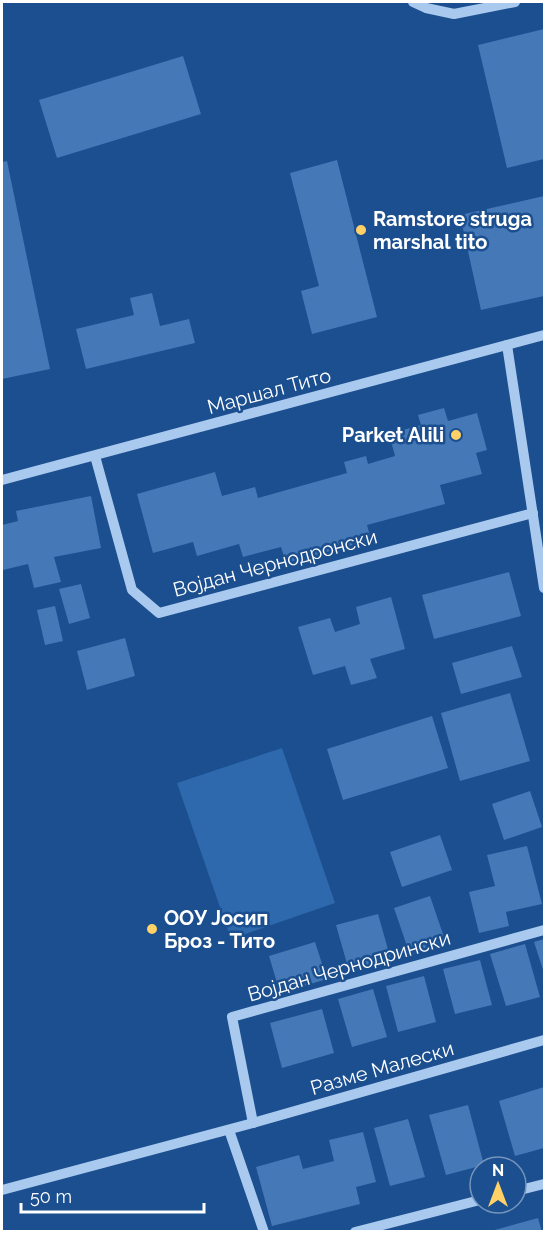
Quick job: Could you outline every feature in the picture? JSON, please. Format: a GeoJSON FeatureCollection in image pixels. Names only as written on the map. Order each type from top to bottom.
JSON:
{"type":"FeatureCollection","features":[{"type":"Feature","properties":{"kind":"street"},"geometry":{"type":"LineString","coordinates":[[413,2],[426,8],[454,14],[515,2]]}},
{"type":"Feature","properties":{"kind":"street","name":"Маршал Тито"},"geometry":{"type":"LineString","coordinates":[[2,480],[544,335]]}},
{"type":"Feature","properties":{"kind":"street"},"geometry":{"type":"LineString","coordinates":[[507,345],[544,588]]}},
{"type":"Feature","properties":{"kind":"street","name":"Војдан Чернодронски"},"geometry":{"type":"LineString","coordinates":[[95,456],[132,590],[159,613],[533,513]]}},
{"type":"Feature","properties":{"kind":"street","name":"Војдан Чернодрински"},"geometry":{"type":"LineString","coordinates":[[253,1124],[232,1017],[544,930]]}},
{"type":"Feature","properties":{"kind":"street","name":"Разме Малески"},"geometry":{"type":"LineString","coordinates":[[2,1190],[253,1124],[544,1040]]}},
{"type":"Feature","properties":{"kind":"street"},"geometry":{"type":"LineString","coordinates":[[229,1130],[264,1232]]}},
{"type":"Feature","properties":{"kind":"street"},"geometry":{"type":"LineString","coordinates":[[528,1188],[544,1184]]}},
{"type":"Feature","properties":{"kind":"street"},"geometry":{"type":"LineString","coordinates":[[356,1232],[468,1203]]}},
{"type":"Feature","properties":{"kind":"shaded area"},"geometry":{"type":"Polygon","coordinates":[[[282,748],[335,903],[231,939],[177,783],[282,748]]]}},
{"type":"Feature","properties":{"kind":"building"},"geometry":{"type":"Polygon","coordinates":[[[544,29],[544,159],[507,168],[478,45],[544,29]]]}},
{"type":"Feature","properties":{"kind":"building"},"geometry":{"type":"Polygon","coordinates":[[[183,56],[201,114],[57,158],[39,100],[183,56]]]}},
{"type":"Feature","properties":{"kind":"building"},"geometry":{"type":"Polygon","coordinates":[[[337,160],[377,317],[312,334],[301,291],[319,286],[290,173],[337,160]]]}},
{"type":"Feature","properties":{"kind":"building"},"geometry":{"type":"Polygon","coordinates":[[[7,161],[50,369],[2,379],[2,162],[7,161]]]}},
{"type":"Feature","properties":{"kind":"building"},"geometry":{"type":"Polygon","coordinates":[[[544,196],[544,296],[481,310],[460,215],[544,196]]]}},
{"type":"Feature","properties":{"kind":"building"},"geometry":{"type":"Polygon","coordinates":[[[152,293],[160,326],[189,319],[195,343],[86,369],[76,329],[134,315],[130,298],[152,293]]]}},
{"type":"Feature","properties":{"kind":"building"},"geometry":{"type":"Polygon","coordinates":[[[444,408],[448,421],[477,413],[487,450],[476,453],[482,474],[440,485],[445,504],[367,525],[371,540],[286,563],[281,547],[243,557],[239,544],[197,556],[193,542],[153,553],[137,494],[215,472],[222,496],[255,487],[258,498],[347,473],[344,462],[366,456],[368,464],[395,456],[389,434],[421,425],[418,415],[444,408]]]}},
{"type":"Feature","properties":{"kind":"building"},"geometry":{"type":"Polygon","coordinates":[[[91,496],[101,548],[54,557],[61,582],[34,588],[28,564],[3,570],[2,525],[18,521],[16,511],[91,496]]]}},
{"type":"Feature","properties":{"kind":"building"},"geometry":{"type":"Polygon","coordinates":[[[509,572],[521,616],[434,639],[422,595],[509,572]]]}},
{"type":"Feature","properties":{"kind":"building"},"geometry":{"type":"Polygon","coordinates":[[[81,584],[90,618],[69,624],[59,589],[81,584]]]}},
{"type":"Feature","properties":{"kind":"building"},"geometry":{"type":"Polygon","coordinates":[[[391,597],[405,649],[370,659],[377,678],[351,685],[345,666],[313,675],[298,627],[330,618],[335,632],[360,624],[356,607],[391,597]]]}},
{"type":"Feature","properties":{"kind":"building"},"geometry":{"type":"Polygon","coordinates":[[[55,606],[63,641],[45,645],[37,610],[55,606]]]}},
{"type":"Feature","properties":{"kind":"building"},"geometry":{"type":"Polygon","coordinates":[[[125,638],[135,676],[87,690],[77,651],[125,638]]]}},
{"type":"Feature","properties":{"kind":"building"},"geometry":{"type":"Polygon","coordinates":[[[512,646],[522,677],[461,694],[452,663],[512,646]]]}},
{"type":"Feature","properties":{"kind":"building"},"geometry":{"type":"Polygon","coordinates":[[[510,693],[530,761],[460,781],[441,713],[510,693]]]}},
{"type":"Feature","properties":{"kind":"building"},"geometry":{"type":"Polygon","coordinates":[[[432,716],[448,768],[343,800],[327,749],[432,716]]]}},
{"type":"Feature","properties":{"kind":"building"},"geometry":{"type":"Polygon","coordinates":[[[530,791],[542,827],[504,840],[492,804],[530,791]]]}},
{"type":"Feature","properties":{"kind":"building"},"geometry":{"type":"Polygon","coordinates":[[[440,835],[452,870],[402,887],[390,852],[440,835]]]}},
{"type":"Feature","properties":{"kind":"building"},"geometry":{"type":"Polygon","coordinates":[[[527,846],[542,904],[506,912],[509,926],[479,933],[469,892],[495,886],[487,855],[527,846]]]}},
{"type":"Feature","properties":{"kind":"building"},"geometry":{"type":"Polygon","coordinates":[[[430,896],[446,943],[410,955],[394,908],[430,896]]]}},
{"type":"Feature","properties":{"kind":"building"},"geometry":{"type":"Polygon","coordinates":[[[378,914],[391,960],[349,971],[336,925],[378,914]]]}},
{"type":"Feature","properties":{"kind":"building"},"geometry":{"type":"Polygon","coordinates":[[[544,939],[544,973],[534,942],[544,939]]]}},
{"type":"Feature","properties":{"kind":"building"},"geometry":{"type":"Polygon","coordinates":[[[315,942],[327,979],[280,993],[269,956],[315,942]]]}},
{"type":"Feature","properties":{"kind":"building"},"geometry":{"type":"Polygon","coordinates":[[[525,944],[540,997],[506,1006],[490,954],[525,944]]]}},
{"type":"Feature","properties":{"kind":"building"},"geometry":{"type":"Polygon","coordinates":[[[480,960],[492,1005],[455,1014],[443,969],[480,960]]]}},
{"type":"Feature","properties":{"kind":"building"},"geometry":{"type":"Polygon","coordinates":[[[424,976],[436,1022],[398,1032],[386,986],[424,976]]]}},
{"type":"Feature","properties":{"kind":"building"},"geometry":{"type":"Polygon","coordinates":[[[373,989],[387,1037],[352,1047],[338,999],[373,989]]]}},
{"type":"Feature","properties":{"kind":"building"},"geometry":{"type":"Polygon","coordinates":[[[322,1009],[334,1053],[282,1068],[270,1023],[322,1009]]]}},
{"type":"Feature","properties":{"kind":"building"},"geometry":{"type":"Polygon","coordinates":[[[544,1087],[544,1148],[515,1155],[499,1101],[544,1087]]]}},
{"type":"Feature","properties":{"kind":"building"},"geometry":{"type":"Polygon","coordinates":[[[468,1105],[481,1155],[468,1155],[468,1169],[446,1175],[429,1115],[468,1105]]]}},
{"type":"Feature","properties":{"kind":"building"},"geometry":{"type":"Polygon","coordinates":[[[408,1119],[425,1177],[390,1186],[374,1128],[408,1119]]]}},
{"type":"Feature","properties":{"kind":"building"},"geometry":{"type":"Polygon","coordinates":[[[363,1132],[376,1182],[356,1187],[360,1204],[272,1226],[256,1167],[299,1155],[303,1169],[334,1161],[329,1140],[363,1132]]]}},
{"type":"Feature","properties":{"kind":"building"},"geometry":{"type":"Polygon","coordinates":[[[538,1218],[542,1232],[491,1232],[491,1231],[538,1218]]]}},
{"type":"Feature","properties":{"kind":"place","name":"Ramstore struga marshal tito"},"geometry":{"type":"Point","coordinates":[361,230]}},
{"type":"Feature","properties":{"kind":"place","name":"Parket Alili"},"geometry":{"type":"Point","coordinates":[456,435]}},
{"type":"Feature","properties":{"kind":"place","name":"ООУ Јосип Броз - Тито"},"geometry":{"type":"Point","coordinates":[152,929]}}]}
